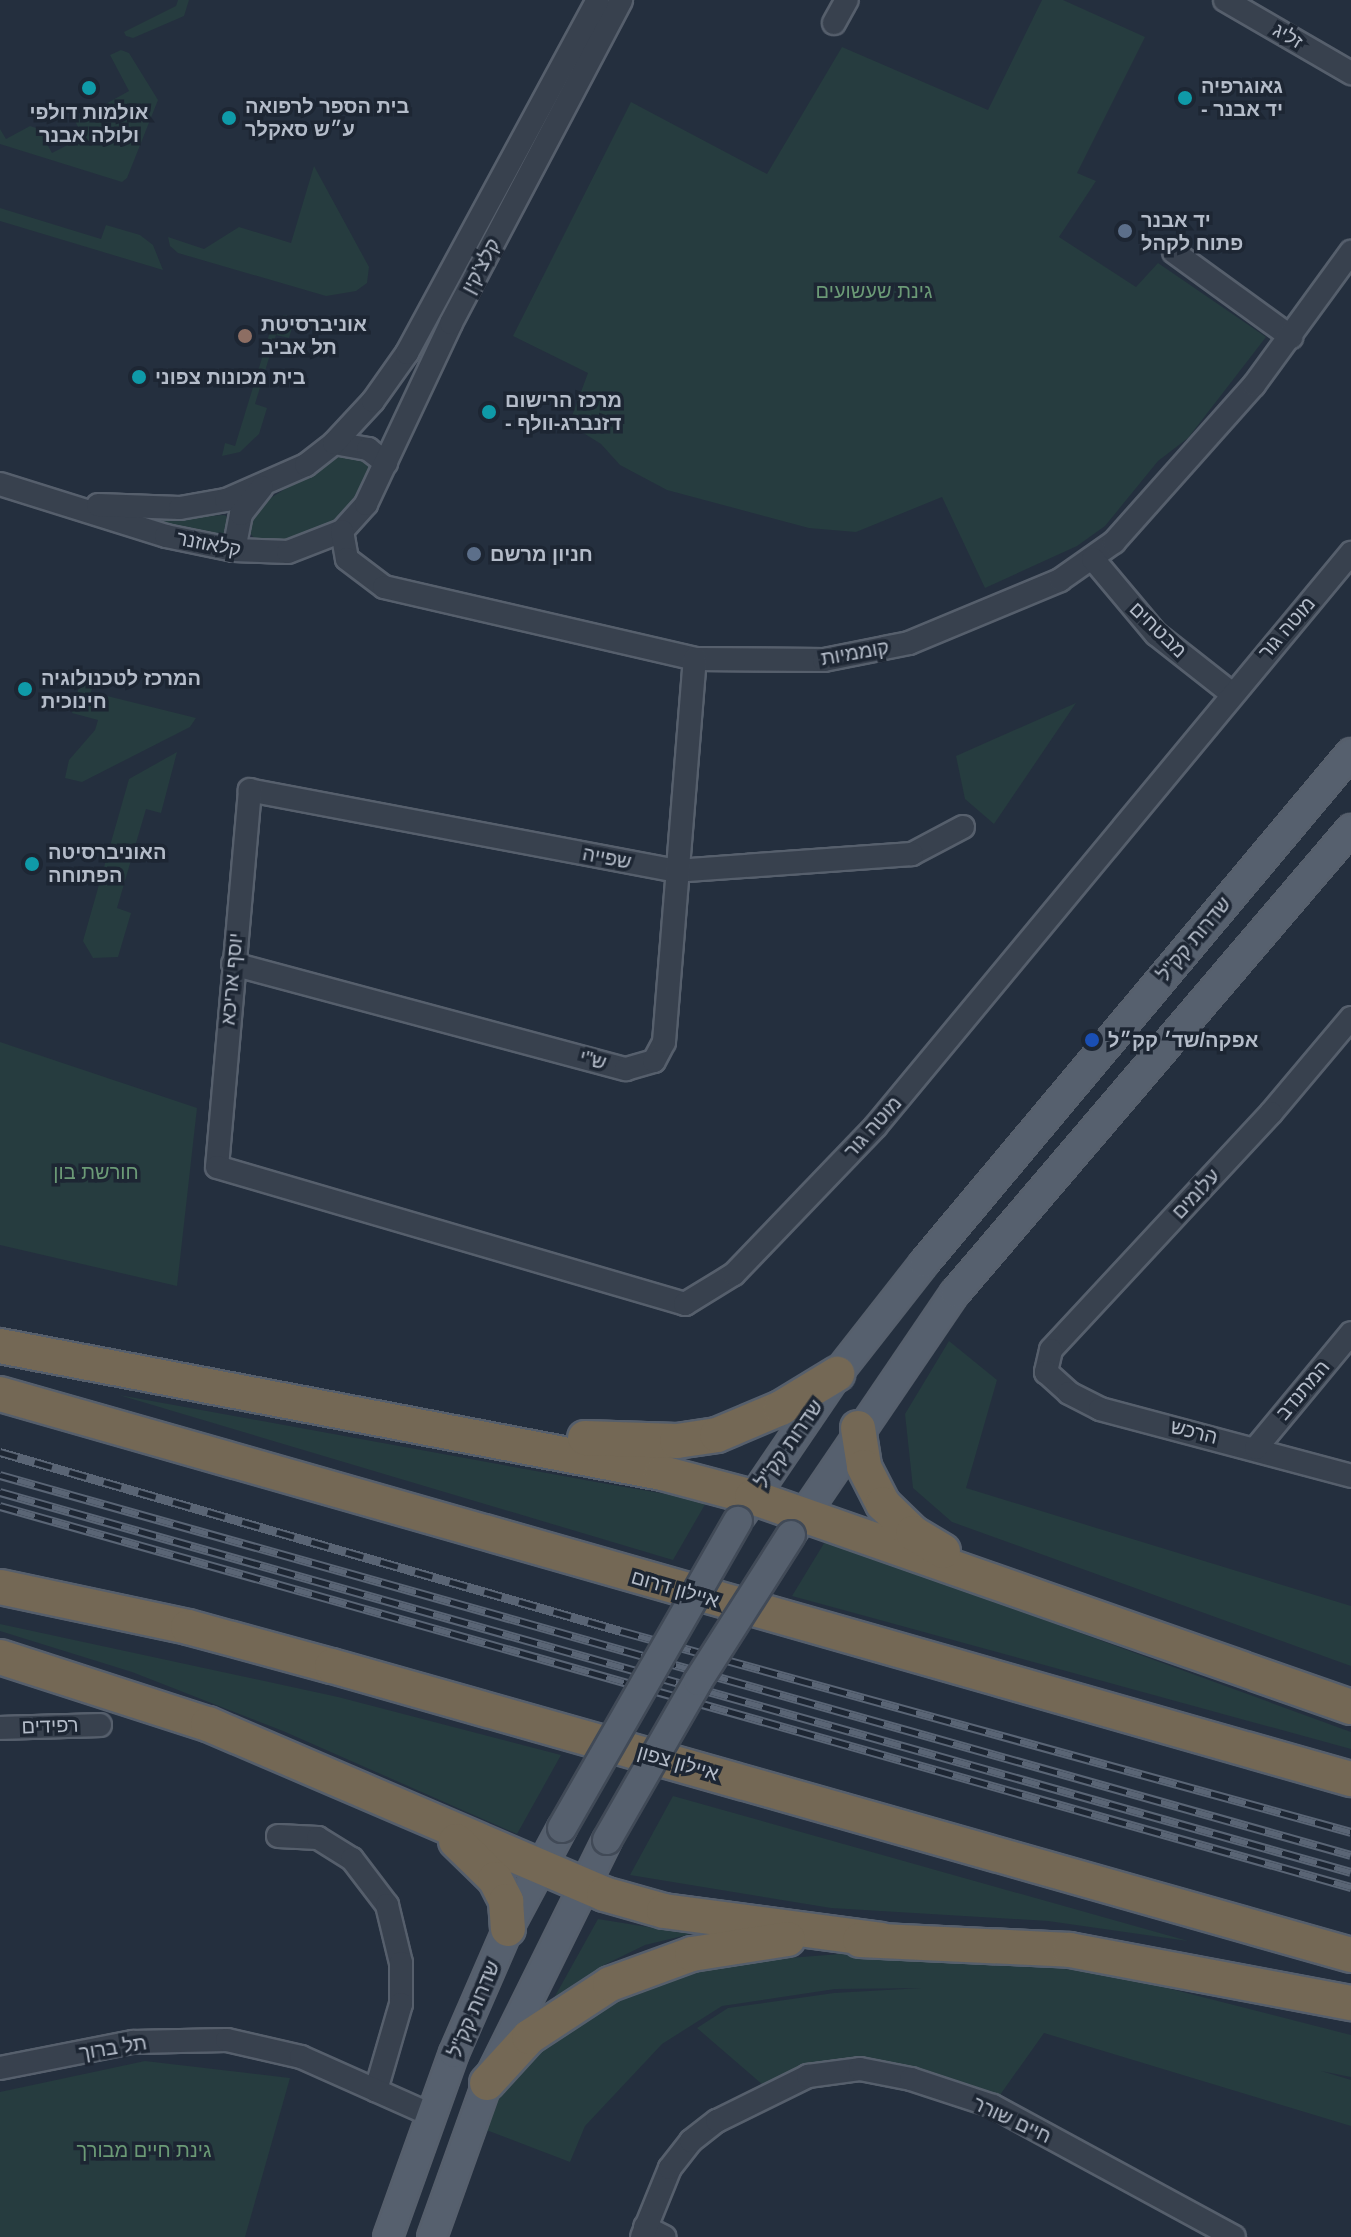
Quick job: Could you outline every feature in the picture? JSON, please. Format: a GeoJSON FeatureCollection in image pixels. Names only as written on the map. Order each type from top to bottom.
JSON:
{"type":"FeatureCollection","features":[{"type":"Feature","properties":{"kind":"highway"},"geometry":{"type":"LineString","coordinates":[[0,1346],[141,1377],[438,1428],[618,1463],[745,1509],[994,1583],[1351,1707]]}},
{"type":"Feature","properties":{"kind":"highway"},"geometry":{"type":"LineString","coordinates":[[438,1428],[677,1441],[748,1424],[837,1374]]}},
{"type":"Feature","properties":{"kind":"highway","name":"איילון דרום"},"geometry":{"type":"LineString","coordinates":[[0,1394],[1351,1779]]}},
{"type":"Feature","properties":{"kind":"highway"},"geometry":{"type":"LineString","coordinates":[[858,1428],[864,1467],[883,1504],[913,1533],[994,1583]]}},
{"type":"Feature","properties":{"kind":"highway","name":"איילון צפון"},"geometry":{"type":"LineString","coordinates":[[0,1587],[188,1627],[332,1666],[1351,1955]]}},
{"type":"Feature","properties":{"kind":"highway"},"geometry":{"type":"LineString","coordinates":[[0,1657],[208,1724],[583,1886],[664,1911],[881,1940]]}},
{"type":"Feature","properties":{"kind":"highway"},"geometry":{"type":"LineString","coordinates":[[433,1819],[495,1879],[506,1901],[508,1929]]}},
{"type":"Feature","properties":{"kind":"highway"},"geometry":{"type":"LineString","coordinates":[[487,2083],[547,2023],[648,1968],[774,1941],[881,1940],[1070,1950],[1351,2003]]}},
{"type":"Feature","properties":{"kind":"main road","name":"שדרות קק\"ל"},"geometry":{"type":"LineString","coordinates":[[388,2237],[431,2115],[508,1929],[562,1828],[745,1509],[837,1374],[1351,753]]}},
{"type":"Feature","properties":{"kind":"main road","name":"שדרות קק\"ל"},"geometry":{"type":"LineString","coordinates":[[432,2237],[487,2083],[607,1840],[698,1681],[858,1428],[955,1293],[1351,829]]}},
{"type":"Feature","properties":{"kind":"street","name":"קלצ'קין"},"geometry":{"type":"LineString","coordinates":[[263,486],[306,465],[334,443],[407,353],[598,0]]}},
{"type":"Feature","properties":{"kind":"street","name":"קלצ'קין"},"geometry":{"type":"LineString","coordinates":[[342,531],[366,504],[451,323],[621,0]]}},
{"type":"Feature","properties":{"kind":"street"},"geometry":{"type":"LineString","coordinates":[[834,23],[847,0]]}},
{"type":"Feature","properties":{"kind":"street","name":"זליג"},"geometry":{"type":"LineString","coordinates":[[1225,0],[1351,73]]}},
{"type":"Feature","properties":{"kind":"street"},"geometry":{"type":"LineString","coordinates":[[1174,252],[1291,337]]}},
{"type":"Feature","properties":{"kind":"street","name":"קוממיות"},"geometry":{"type":"LineString","coordinates":[[342,531],[347,559],[384,587],[695,659],[824,660],[909,643],[1060,580],[1114,542],[1291,337],[1351,252]]}},
{"type":"Feature","properties":{"kind":"street"},"geometry":{"type":"LineString","coordinates":[[334,443],[368,449],[386,463]]}},
{"type":"Feature","properties":{"kind":"street","name":"קלאוזנר"},"geometry":{"type":"LineString","coordinates":[[0,484],[77,504],[166,536],[234,550],[288,552],[342,531]]}},
{"type":"Feature","properties":{"kind":"street"},"geometry":{"type":"LineString","coordinates":[[234,550],[241,514],[263,486]]}},
{"type":"Feature","properties":{"kind":"street","name":"קלאוזנר"},"geometry":{"type":"LineString","coordinates":[[77,504],[180,508],[263,486]]}},
{"type":"Feature","properties":{"kind":"street","name":"מוטה גור"},"geometry":{"type":"LineString","coordinates":[[217,1167],[685,1304],[734,1274],[875,1127],[1231,693],[1351,553]]}},
{"type":"Feature","properties":{"kind":"street","name":"מבטחים"},"geometry":{"type":"LineString","coordinates":[[1093,559],[1156,634],[1231,693]]}},
{"type":"Feature","properties":{"kind":"street","name":"ש\"י"},"geometry":{"type":"LineString","coordinates":[[233,964],[626,1069],[654,1061],[664,1042],[695,659]]}},
{"type":"Feature","properties":{"kind":"street","name":"שפייה"},"geometry":{"type":"LineString","coordinates":[[250,790],[677,871],[912,854],[963,827]]}},
{"type":"Feature","properties":{"kind":"street","name":"יוסף אריכא"},"geometry":{"type":"LineString","coordinates":[[217,1167],[250,790]]}},
{"type":"Feature","properties":{"kind":"street","name":"עלומים"},"geometry":{"type":"LineString","coordinates":[[1046,1372],[1051,1350],[1271,1113],[1351,1018]]}},
{"type":"Feature","properties":{"kind":"street","name":"המתנדב"},"geometry":{"type":"LineString","coordinates":[[1256,1448],[1351,1333]]}},
{"type":"Feature","properties":{"kind":"street","name":"הרכש"},"geometry":{"type":"LineString","coordinates":[[1046,1372],[1069,1393],[1100,1409],[1256,1448],[1351,1476]]}},
{"type":"Feature","properties":{"kind":"street","name":"רפידים"},"geometry":{"type":"LineString","coordinates":[[0,1728],[100,1725]]}},
{"type":"Feature","properties":{"kind":"street"},"geometry":{"type":"LineString","coordinates":[[278,1836],[318,1838],[352,1859],[387,1905],[401,1963],[401,2004],[376,2090]]}},
{"type":"Feature","properties":{"kind":"street","name":"תל ברוך"},"geometry":{"type":"LineString","coordinates":[[0,2068],[133,2042],[227,2040],[301,2057],[431,2115]]}},
{"type":"Feature","properties":{"kind":"street","name":"חיים שורר"},"geometry":{"type":"LineString","coordinates":[[651,2234],[670,2168],[691,2141],[774,2090],[808,2076],[860,2069],[911,2079],[993,2106],[1234,2237]]}},
{"type":"Feature","properties":{"kind":"green space"},"geometry":{"type":"Polygon","coordinates":[[[178,0],[189,0],[184,16],[133,38],[126,36],[124,32],[176,6],[178,0]]]}},
{"type":"Feature","properties":{"kind":"green space","name":"גינת שעשועים"},"geometry":{"type":"Polygon","coordinates":[[[1042,0],[1063,0],[1145,37],[1077,173],[1096,181],[1059,237],[1136,287],[1158,263],[1266,337],[1188,438],[1158,461],[1105,526],[1077,546],[985,588],[942,497],[856,532],[809,528],[667,490],[620,465],[601,444],[569,424],[588,373],[513,336],[631,102],[767,174],[842,47],[988,110],[1042,0]]]}},
{"type":"Feature","properties":{"kind":"green space"},"geometry":{"type":"Polygon","coordinates":[[[121,50],[129,53],[158,100],[127,178],[122,182],[0,144],[0,129],[6,139],[30,126],[39,129],[52,153],[83,137],[75,121],[129,91],[110,55],[121,50]]]}},
{"type":"Feature","properties":{"kind":"green space"},"geometry":{"type":"Polygon","coordinates":[[[314,166],[369,267],[367,283],[356,291],[326,296],[178,253],[170,246],[168,237],[204,249],[239,227],[291,243],[314,166]]]}},
{"type":"Feature","properties":{"kind":"green space"},"geometry":{"type":"Polygon","coordinates":[[[0,208],[101,239],[106,225],[140,235],[153,245],[163,270],[0,221],[0,208]]]}},
{"type":"Feature","properties":{"kind":"green space"},"geometry":{"type":"Polygon","coordinates":[[[284,315],[295,318],[289,338],[276,335],[255,404],[267,408],[259,434],[240,452],[222,456],[225,443],[235,446],[273,322],[284,315]]]}},
{"type":"Feature","properties":{"kind":"green space"},"geometry":{"type":"Polygon","coordinates":[[[345,451],[379,466],[348,520],[283,547],[256,540],[247,530],[250,511],[345,451]]]}},
{"type":"Feature","properties":{"kind":"green space"},"geometry":{"type":"Polygon","coordinates":[[[224,515],[230,518],[227,536],[222,537],[154,520],[224,515]]]}},
{"type":"Feature","properties":{"kind":"green space"},"geometry":{"type":"Polygon","coordinates":[[[81,679],[94,682],[91,692],[196,718],[190,727],[82,782],[65,778],[69,760],[95,730],[98,720],[72,713],[81,679]]]}},
{"type":"Feature","properties":{"kind":"green space"},"geometry":{"type":"Polygon","coordinates":[[[1076,703],[994,824],[965,799],[956,756],[1076,703]]]}},
{"type":"Feature","properties":{"kind":"green space"},"geometry":{"type":"Polygon","coordinates":[[[177,752],[161,813],[146,809],[117,908],[131,913],[118,957],[93,958],[83,941],[129,779],[177,752]]]}},
{"type":"Feature","properties":{"kind":"green space","name":"חורשת בון"},"geometry":{"type":"Polygon","coordinates":[[[0,1042],[197,1108],[177,1286],[0,1245],[0,1042]]]}},
{"type":"Feature","properties":{"kind":"green space"},"geometry":{"type":"Polygon","coordinates":[[[949,1341],[997,1380],[966,1488],[1351,1606],[1351,1666],[952,1522],[913,1488],[905,1414],[949,1341]]]}},
{"type":"Feature","properties":{"kind":"green space"},"geometry":{"type":"Polygon","coordinates":[[[119,1395],[607,1484],[707,1501],[673,1560],[119,1395]]]}},
{"type":"Feature","properties":{"kind":"green space"},"geometry":{"type":"Polygon","coordinates":[[[826,1540],[1351,1732],[1351,1749],[792,1596],[826,1540]]]}},
{"type":"Feature","properties":{"kind":"green space"},"geometry":{"type":"Polygon","coordinates":[[[0,1624],[338,1697],[561,1755],[517,1834],[283,1731],[132,1672],[0,1631],[0,1624]]]}},
{"type":"Feature","properties":{"kind":"green space"},"geometry":{"type":"Polygon","coordinates":[[[673,1796],[1188,1941],[1048,1921],[831,1908],[630,1875],[673,1796]]]}},
{"type":"Feature","properties":{"kind":"green space"},"geometry":{"type":"Polygon","coordinates":[[[598,1919],[691,1934],[645,1945],[602,1966],[566,2000],[554,1998],[598,1919]]]}},
{"type":"Feature","properties":{"kind":"green space"},"geometry":{"type":"Polygon","coordinates":[[[854,1953],[916,1953],[1112,1974],[1351,2035],[1351,2077],[1321,2071],[1351,2080],[1351,2126],[1044,2033],[995,2102],[816,2067],[763,2085],[697,2028],[728,2008],[834,1993],[922,1988],[835,1989],[722,2006],[662,2044],[585,2126],[570,2162],[473,2125],[493,2088],[602,2006],[696,1965],[854,1953]]]}},
{"type":"Feature","properties":{"kind":"green space","name":"גינת חיים מבורך"},"geometry":{"type":"Polygon","coordinates":[[[145,2061],[290,2078],[245,2237],[0,2237],[0,2092],[145,2061]]]}},
{"type":"Feature","properties":{"kind":"railway"},"geometry":{"type":"LineString","coordinates":[[0,1452],[621,1631],[1351,1832]]}},
{"type":"Feature","properties":{"kind":"railway"},"geometry":{"type":"LineString","coordinates":[[0,1475],[1351,1855]]}},
{"type":"Feature","properties":{"kind":"railway"},"geometry":{"type":"LineString","coordinates":[[0,1492],[1351,1872]]}},
{"type":"Feature","properties":{"kind":"railway"},"geometry":{"type":"LineString","coordinates":[[0,1506],[1351,1887]]}},
{"type":"Feature","properties":{"kind":"place","name":"אולמות דולפי ולולה אבנר"},"geometry":{"type":"Point","coordinates":[89,88]}},
{"type":"Feature","properties":{"kind":"place","name":"גאוגרפיה - יד אבנר"},"geometry":{"type":"Point","coordinates":[1185,98]}},
{"type":"Feature","properties":{"kind":"place","name":"בית הספר לרפואה ע״ש סאקלר"},"geometry":{"type":"Point","coordinates":[229,118]}},
{"type":"Feature","properties":{"kind":"place","name":"יד אבנר פתוח לקהל"},"geometry":{"type":"Point","coordinates":[1125,231]}},
{"type":"Feature","properties":{"kind":"place","name":"אוניברסיטת תל אביב"},"geometry":{"type":"Point","coordinates":[245,336]}},
{"type":"Feature","properties":{"kind":"place","name":"בית מכונות צפוני"},"geometry":{"type":"Point","coordinates":[139,377]}},
{"type":"Feature","properties":{"kind":"place","name":"מרכז הרישום - דזנברג-וולף"},"geometry":{"type":"Point","coordinates":[489,412]}},
{"type":"Feature","properties":{"kind":"place","name":"חניון מרשם"},"geometry":{"type":"Point","coordinates":[474,554]}},
{"type":"Feature","properties":{"kind":"place","name":"המרכז לטכנולוגיה חינוכית"},"geometry":{"type":"Point","coordinates":[25,689]}},
{"type":"Feature","properties":{"kind":"place","name":"האוניברסיטה הפתוחה"},"geometry":{"type":"Point","coordinates":[32,864]}},
{"type":"Feature","properties":{"kind":"place","name":"אפקה/שד׳ קק״ל"},"geometry":{"type":"Point","coordinates":[1092,1040]}}]}
